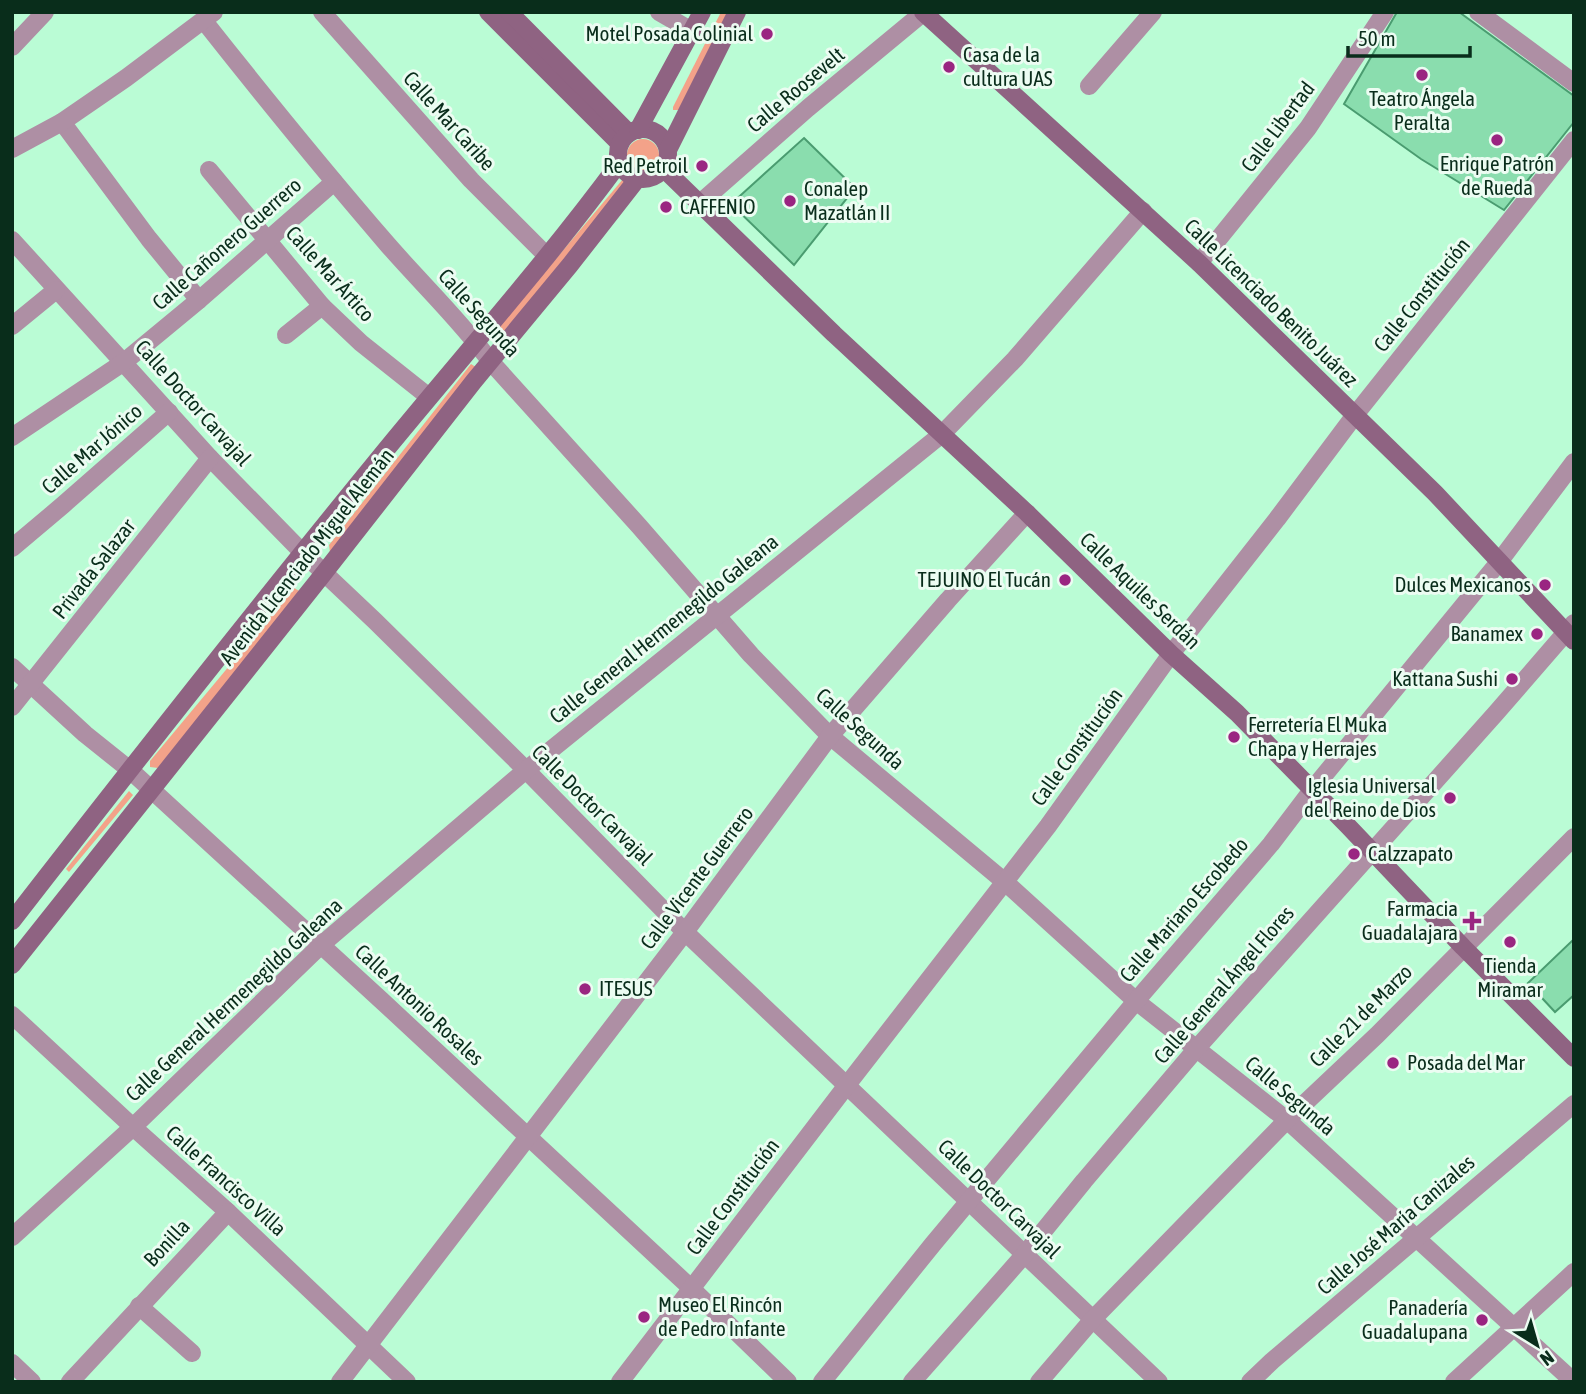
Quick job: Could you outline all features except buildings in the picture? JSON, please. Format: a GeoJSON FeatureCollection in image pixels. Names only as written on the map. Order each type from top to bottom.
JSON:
{"type":"FeatureCollection","features":[{"type":"Feature","properties":{"kind":"street"},"geometry":{"type":"LineString","coordinates":[[12,47],[45,12]]}},
{"type":"Feature","properties":{"kind":"street","name":"Calle Mar Caribe"},"geometry":{"type":"LineString","coordinates":[[322,12],[447,153],[547,256]]}},
{"type":"Feature","properties":{"kind":"street"},"geometry":{"type":"LineString","coordinates":[[488,12],[627,142]]}},
{"type":"Feature","properties":{"kind":"street"},"geometry":{"type":"LineString","coordinates":[[509,12],[627,142],[624,169],[638,178],[651,177],[666,159],[737,12]]}},
{"type":"Feature","properties":{"kind":"street"},"geometry":{"type":"LineString","coordinates":[[659,12],[692,31]]}},
{"type":"Feature","properties":{"kind":"street","name":"Avenida Licenciado Miguel Alemán"},"geometry":{"type":"LineString","coordinates":[[12,921],[302,552],[594,198],[702,12]]}},
{"type":"Feature","properties":{"kind":"street","name":"Calle Licenciado Benito Juárez"},"geometry":{"type":"LineString","coordinates":[[924,12],[1199,263],[1434,493],[1499,562],[1571,632]]}},
{"type":"Feature","properties":{"kind":"street","name":"Calle Roosevelt"},"geometry":{"type":"LineString","coordinates":[[700,203],[808,108],[924,12]]}},
{"type":"Feature","properties":{"kind":"street"},"geometry":{"type":"LineString","coordinates":[[1089,86],[1153,12]]}},
{"type":"Feature","properties":{"kind":"street","name":"Calle Libertad"},"geometry":{"type":"LineString","coordinates":[[1199,263],[1308,128],[1385,12]]}},
{"type":"Feature","properties":{"kind":"street"},"geometry":{"type":"LineString","coordinates":[[1478,12],[1572,77]]}},
{"type":"Feature","properties":{"kind":"street"},"geometry":{"type":"LineString","coordinates":[[12,149],[62,122],[209,17]]}},
{"type":"Feature","properties":{"kind":"street","name":"Calle Segunda"},"geometry":{"type":"LineString","coordinates":[[209,17],[334,182],[751,655],[830,736],[1005,882],[1136,1000],[1287,1119],[1574,1382]]}},
{"type":"Feature","properties":{"kind":"street"},"geometry":{"type":"LineString","coordinates":[[62,122],[149,239],[199,300]]}},
{"type":"Feature","properties":{"kind":"street"},"geometry":{"type":"LineString","coordinates":[[627,142],[646,129],[654,131],[661,136],[666,159]]}},
{"type":"Feature","properties":{"kind":"street","name":"Calle Constitución"},"geometry":{"type":"LineString","coordinates":[[620,1382],[1056,816],[1171,654],[1355,415],[1574,140]]}},
{"type":"Feature","properties":{"kind":"street","name":"Calle Aquiles Serdán"},"geometry":{"type":"LineString","coordinates":[[666,159],[700,203],[817,317],[1027,513],[1171,654],[1237,713],[1574,1058]]}},
{"type":"Feature","properties":{"kind":"street","name":"Calle Mar Ártico"},"geometry":{"type":"LineString","coordinates":[[209,170],[322,306],[361,343],[429,397]]}},
{"type":"Feature","properties":{"kind":"street","name":"Avenida Licenciado Miguel Alemán"},"geometry":{"type":"LineString","coordinates":[[12,965],[638,178]]}},
{"type":"Feature","properties":{"kind":"street","name":"Calle Cañonero Guerrero"},"geometry":{"type":"LineString","coordinates":[[12,437],[124,362],[334,182]]}},
{"type":"Feature","properties":{"kind":"street","name":"Calle General Hermenegildo Galeana"},"geometry":{"type":"LineString","coordinates":[[12,1237],[133,1127],[321,945],[526,770],[942,434],[1015,359],[1143,211]]}},
{"type":"Feature","properties":{"kind":"street","name":"Calle Doctor Carvajal"},"geometry":{"type":"LineString","coordinates":[[12,240],[210,458],[302,552],[376,621],[685,932],[1159,1382]]}},
{"type":"Feature","properties":{"kind":"street"},"geometry":{"type":"LineString","coordinates":[[12,326],[57,290]]}},
{"type":"Feature","properties":{"kind":"street"},"geometry":{"type":"LineString","coordinates":[[286,335],[322,306]]}},
{"type":"Feature","properties":{"kind":"street","name":"Calle Mar Jónico"},"geometry":{"type":"LineString","coordinates":[[12,548],[169,412]]}},
{"type":"Feature","properties":{"kind":"street","name":"Privada Salazar"},"geometry":{"type":"LineString","coordinates":[[12,707],[210,458]]}},
{"type":"Feature","properties":{"kind":"street","name":"Calle Mariano Escobedo"},"geometry":{"type":"LineString","coordinates":[[822,1382],[1136,1000],[1270,844],[1499,562],[1574,462]]}},
{"type":"Feature","properties":{"kind":"street","name":"Calle Vicente Guerrero"},"geometry":{"type":"LineString","coordinates":[[340,1382],[685,932],[830,736],[1027,513]]}},
{"type":"Feature","properties":{"kind":"street","name":"Calle General Ángel Flores"},"geometry":{"type":"LineString","coordinates":[[912,1382],[1024,1255],[1197,1048],[1571,632]]}},
{"type":"Feature","properties":{"kind":"street","name":"Calle Antonio Rosales"},"geometry":{"type":"LineString","coordinates":[[12,667],[85,734],[130,769],[692,1289],[788,1382]]}},
{"type":"Feature","properties":{"kind":"street","name":"Calle 21 de Marzo"},"geometry":{"type":"LineString","coordinates":[[1039,1382],[1093,1320],[1287,1119],[1377,1035],[1574,837]]}},
{"type":"Feature","properties":{"kind":"street"},"geometry":{"type":"LineString","coordinates":[[49,873],[70,892]]}},
{"type":"Feature","properties":{"kind":"street","name":"Calle Francisco Villa"},"geometry":{"type":"LineString","coordinates":[[12,1015],[228,1212],[407,1382]]}},
{"type":"Feature","properties":{"kind":"street","name":"Calle José María Canizales"},"geometry":{"type":"LineString","coordinates":[[1250,1382],[1574,1104]]}},
{"type":"Feature","properties":{"kind":"street","name":"Bonilla"},"geometry":{"type":"LineString","coordinates":[[70,1382],[228,1212]]}},
{"type":"Feature","properties":{"kind":"street"},"geometry":{"type":"LineString","coordinates":[[1454,1382],[1574,1272]]}},
{"type":"Feature","properties":{"kind":"street"},"geometry":{"type":"LineString","coordinates":[[139,1306],[192,1353]]}},
{"type":"Feature","properties":{"kind":"street"},"geometry":{"type":"LineString","coordinates":[[12,1363],[32,1382]]}},
{"type":"Feature","properties":{"kind":"shaded area"},"geometry":{"type":"Polygon","coordinates":[[[721,12],[728,12],[679,110],[673,110],[673,107],[721,12]]]}},
{"type":"Feature","properties":{"kind":"shaded area"},"geometry":{"type":"Polygon","coordinates":[[[643,139],[654,144],[659,155],[654,166],[643,171],[632,166],[627,155],[632,144],[643,139]]]}},
{"type":"Feature","properties":{"kind":"shaded area"},"geometry":{"type":"Polygon","coordinates":[[[623,179],[629,184],[499,341],[494,335],[496,330],[623,179]]]}},
{"type":"Feature","properties":{"kind":"shaded area"},"geometry":{"type":"Polygon","coordinates":[[[471,364],[479,369],[330,552],[329,545],[471,364]]]}},
{"type":"Feature","properties":{"kind":"shaded area"},"geometry":{"type":"Polygon","coordinates":[[[294,588],[303,593],[158,768],[150,767],[150,761],[294,588]]]}},
{"type":"Feature","properties":{"kind":"shaded area"},"geometry":{"type":"Polygon","coordinates":[[[129,791],[133,795],[69,872],[66,869],[129,791]]]}},
{"type":"Feature","properties":{"kind":"place","name":"Motel Posada Colinial"},"geometry":{"type":"Point","coordinates":[767,34]}},
{"type":"Feature","properties":{"kind":"place","name":"Casa de la cultura UAS"},"geometry":{"type":"Point","coordinates":[949,67]}},
{"type":"Feature","properties":{"kind":"place","name":"Teatro Ángela Peralta"},"geometry":{"type":"Point","coordinates":[1422,75]}},
{"type":"Feature","properties":{"kind":"place","name":"Enrique Patrón de Rueda"},"geometry":{"type":"Point","coordinates":[1497,140]}},
{"type":"Feature","properties":{"kind":"place","name":"Red Petroil"},"geometry":{"type":"Point","coordinates":[702,166]}},
{"type":"Feature","properties":{"kind":"place","name":"Conalep Mazatlán II"},"geometry":{"type":"Point","coordinates":[790,201]}},
{"type":"Feature","properties":{"kind":"place","name":"CAFFENIO"},"geometry":{"type":"Point","coordinates":[666,207]}},
{"type":"Feature","properties":{"kind":"place","name":"TEJUINO El Tucán"},"geometry":{"type":"Point","coordinates":[1065,580]}},
{"type":"Feature","properties":{"kind":"place","name":"Dulces Mexicanos"},"geometry":{"type":"Point","coordinates":[1545,585]}},
{"type":"Feature","properties":{"kind":"place","name":"Banamex"},"geometry":{"type":"Point","coordinates":[1537,634]}},
{"type":"Feature","properties":{"kind":"place","name":"Kattana Sushi"},"geometry":{"type":"Point","coordinates":[1512,679]}},
{"type":"Feature","properties":{"kind":"place","name":"Ferretería El Muka Chapa y Herrajes"},"geometry":{"type":"Point","coordinates":[1234,737]}},
{"type":"Feature","properties":{"kind":"place","name":"Iglesia Universal del Reino de Dios"},"geometry":{"type":"Point","coordinates":[1450,798]}},
{"type":"Feature","properties":{"kind":"place","name":"Calzzapato"},"geometry":{"type":"Point","coordinates":[1354,854]}},
{"type":"Feature","properties":{"kind":"place","name":"Farmacia Guadalajara"},"geometry":{"type":"Point","coordinates":[1472,921]}},
{"type":"Feature","properties":{"kind":"place","name":"Tienda Miramar"},"geometry":{"type":"Point","coordinates":[1510,942]}},
{"type":"Feature","properties":{"kind":"place","name":"ITESUS"},"geometry":{"type":"Point","coordinates":[585,989]}},
{"type":"Feature","properties":{"kind":"place","name":"Posada del Mar"},"geometry":{"type":"Point","coordinates":[1393,1063]}},
{"type":"Feature","properties":{"kind":"place","name":"Museo El Rincón de Pedro Infante"},"geometry":{"type":"Point","coordinates":[644,1317]}},
{"type":"Feature","properties":{"kind":"place","name":"Panadería Guadalupana"},"geometry":{"type":"Point","coordinates":[1482,1320]}}]}
